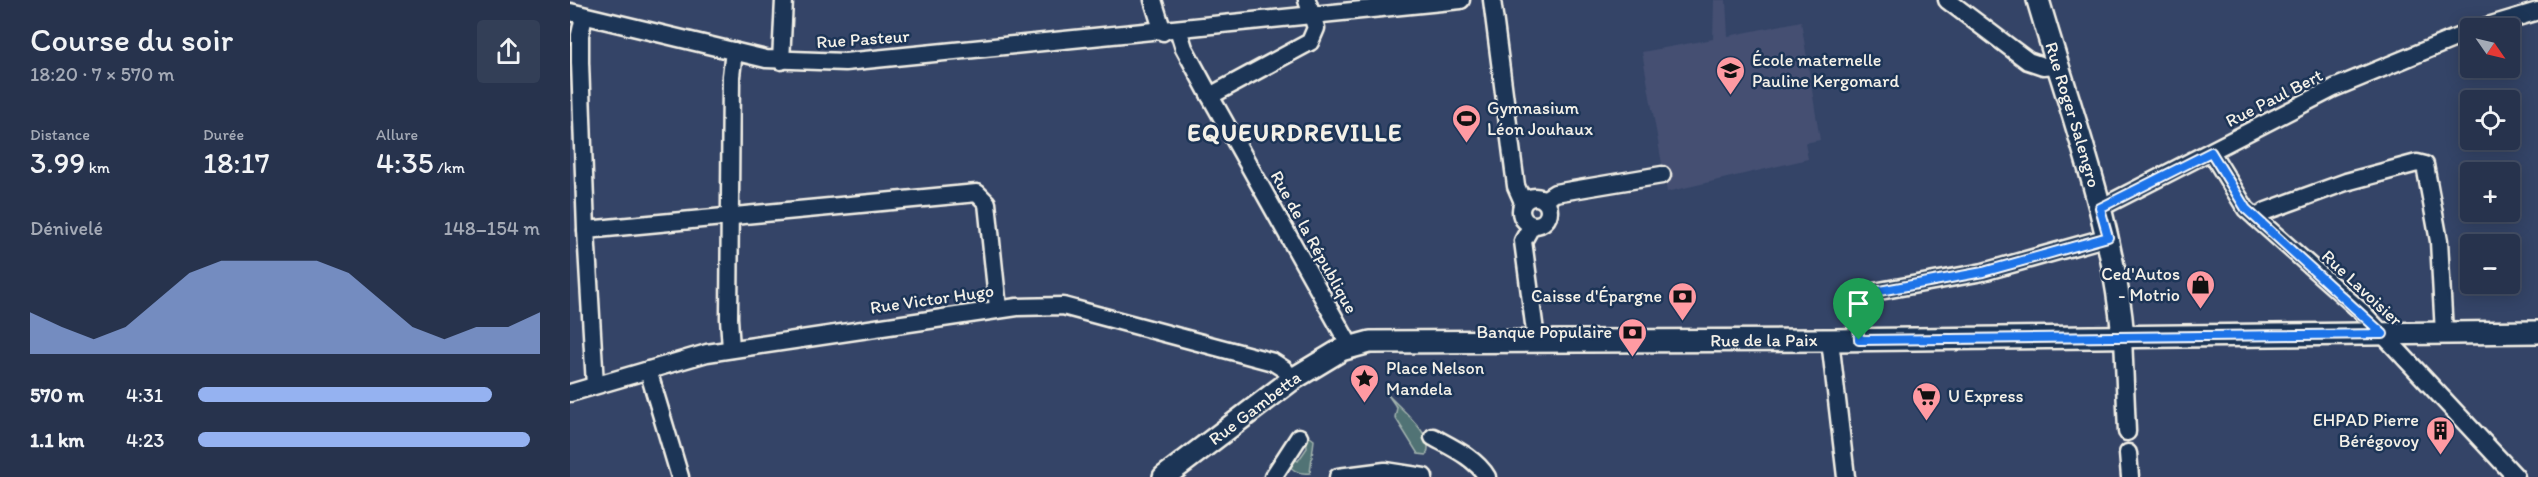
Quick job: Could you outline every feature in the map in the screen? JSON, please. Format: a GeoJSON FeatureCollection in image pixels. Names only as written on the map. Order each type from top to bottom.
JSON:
{"type":"FeatureCollection","features":[{"type":"Feature","properties":{"kind":"main road","name":"Rue Roger Salengro"},"geometry":{"type":"LineString","coordinates":[[2038,0],[2108,237],[2120,298],[2123,337]]}},
{"type":"Feature","properties":{"kind":"main road","name":"Rue de la Paix"},"geometry":{"type":"LineString","coordinates":[[1350,346],[1380,341],[1536,339],[1859,340],[2538,332]]}},
{"type":"Feature","properties":{"kind":"main road","name":"Rue Gambetta"},"geometry":{"type":"LineString","coordinates":[[1164,477],[1293,379],[1350,346]]}},
{"type":"Feature","properties":{"kind":"street"},"geometry":{"type":"LineString","coordinates":[[782,61],[784,0]]}},
{"type":"Feature","properties":{"kind":"street","name":"Rue de la République"},"geometry":{"type":"LineString","coordinates":[[1154,0],[1184,48],[1350,346]]}},
{"type":"Feature","properties":{"kind":"street","name":"Rue Pasteur"},"geometry":{"type":"LineString","coordinates":[[577,14],[782,61],[845,62],[1171,30],[1309,7],[1461,0]]}},
{"type":"Feature","properties":{"kind":"street"},"geometry":{"type":"LineString","coordinates":[[1492,0],[1516,186],[1523,202],[1521,216],[1532,225],[1541,224],[1548,217],[1549,208],[1544,200],[1536,196],[1523,202]]}},
{"type":"Feature","properties":{"kind":"street"},"geometry":{"type":"LineString","coordinates":[[1947,0],[2028,61],[2043,66],[2057,66]]}},
{"type":"Feature","properties":{"kind":"street"},"geometry":{"type":"LineString","coordinates":[[1210,96],[1310,42],[1316,28],[1309,7]]}},
{"type":"Feature","properties":{"kind":"street"},"geometry":{"type":"LineString","coordinates":[[2515,18],[2538,11]]}},
{"type":"Feature","properties":{"kind":"street"},"geometry":{"type":"LineString","coordinates":[[577,14],[595,385]]}},
{"type":"Feature","properties":{"kind":"street","name":"Rue Paul Bert"},"geometry":{"type":"LineString","coordinates":[[2100,208],[2334,88],[2460,36]]}},
{"type":"Feature","properties":{"kind":"street"},"geometry":{"type":"LineString","coordinates":[[731,349],[729,318],[731,76],[734,51]]}},
{"type":"Feature","properties":{"kind":"street","name":"Rue Lavoisier"},"geometry":{"type":"LineString","coordinates":[[2211,152],[2240,202],[2383,334],[2516,477]]}},
{"type":"Feature","properties":{"kind":"street"},"geometry":{"type":"LineString","coordinates":[[2256,218],[2265,211],[2346,182],[2417,163],[2425,165],[2439,241],[2444,333]]}},
{"type":"Feature","properties":{"kind":"street"},"geometry":{"type":"LineString","coordinates":[[1544,200],[1555,193],[1662,175]]}},
{"type":"Feature","properties":{"kind":"street"},"geometry":{"type":"LineString","coordinates":[[586,230],[977,194],[987,203],[998,308]]}},
{"type":"Feature","properties":{"kind":"street"},"geometry":{"type":"LineString","coordinates":[[1532,225],[1523,241],[1536,339]]}},
{"type":"Feature","properties":{"kind":"street"},"geometry":{"type":"LineString","coordinates":[[1859,340],[1857,300],[1863,294],[1983,272],[2108,237]]}},
{"type":"Feature","properties":{"kind":"street","name":"Rue Victor Hugo"},"geometry":{"type":"LineString","coordinates":[[570,393],[731,349],[998,308],[1063,306],[1274,362],[1293,379]]}},
{"type":"Feature","properties":{"kind":"street"},"geometry":{"type":"LineString","coordinates":[[2123,337],[2127,432]]}},
{"type":"Feature","properties":{"kind":"street"},"geometry":{"type":"LineString","coordinates":[[1830,340],[1846,477]]}},
{"type":"Feature","properties":{"kind":"street"},"geometry":{"type":"LineString","coordinates":[[648,370],[680,477]]}},
{"type":"Feature","properties":{"kind":"street"},"geometry":{"type":"LineString","coordinates":[[1273,477],[1299,436]]}},
{"type":"Feature","properties":{"kind":"street"},"geometry":{"type":"LineString","coordinates":[[1433,437],[1483,470],[1486,477]]}},
{"type":"Feature","properties":{"kind":"street"},"geometry":{"type":"LineString","coordinates":[[2128,453],[2130,477]]}},
{"type":"Feature","properties":{"kind":"street"},"geometry":{"type":"LineString","coordinates":[[1338,477],[1385,471],[1424,477]]}},
{"type":"Feature","properties":{"kind":"shaded area","name":"École maternelle Pauline Kergomard"},"geometry":{"type":"Polygon","coordinates":[[[1714,0],[1726,0],[1728,36],[1801,21],[1820,140],[1805,143],[1808,159],[1667,192],[1642,52],[1713,39],[1714,0]]]}},
{"type":"Feature","properties":{"kind":"green space"},"geometry":{"type":"Polygon","coordinates":[[[1388,395],[1409,415],[1422,432],[1427,440],[1426,455],[1418,454],[1395,417],[1397,408],[1388,395]]]}},
{"type":"Feature","properties":{"kind":"green space"},"geometry":{"type":"Polygon","coordinates":[[[1306,434],[1314,440],[1310,473],[1295,471],[1289,464],[1294,459],[1298,461],[1307,448],[1306,434]]]}},
{"type":"Feature","properties":{"kind":"place","name":"École maternelle Pauline Kergomard"},"geometry":{"type":"Point","coordinates":[1731,96]}},
{"type":"Feature","properties":{"kind":"place","name":"Gymnasium Léon Jouhaux"},"geometry":{"type":"Point","coordinates":[1466,144]}},
{"type":"Feature","properties":{"kind":"place","name":"Ced'Autos - Motrio"},"geometry":{"type":"Point","coordinates":[2201,310]}},
{"type":"Feature","properties":{"kind":"place","name":"Caisse d'Épargne"},"geometry":{"type":"Point","coordinates":[1683,322]}},
{"type":"Feature","properties":{"kind":"place","name":"Banque Populaire"},"geometry":{"type":"Point","coordinates":[1633,358]}},
{"type":"Feature","properties":{"kind":"place","name":"Place Nelson Mandela"},"geometry":{"type":"Point","coordinates":[1365,404]}},
{"type":"Feature","properties":{"kind":"place","name":"U Express"},"geometry":{"type":"Point","coordinates":[1927,422]}},
{"type":"Feature","properties":{"kind":"place","name":"EHPAD Pierre Bérégovoy"},"geometry":{"type":"Point","coordinates":[2440,456]}},
{"type":"Feature","properties":{"kind":"district","name":"EQUEURDREVILLE"},"geometry":{"type":"Point","coordinates":[1295,132]}},
{"type":"Feature","properties":{"kind":"route"},"geometry":{"type":"LineString","coordinates":[[2211,152],[2246,209],[2362,312],[2383,334],[1859,340],[1857,300],[1859,296],[1983,272],[2108,237],[2100,208],[2211,152]]}}]}
